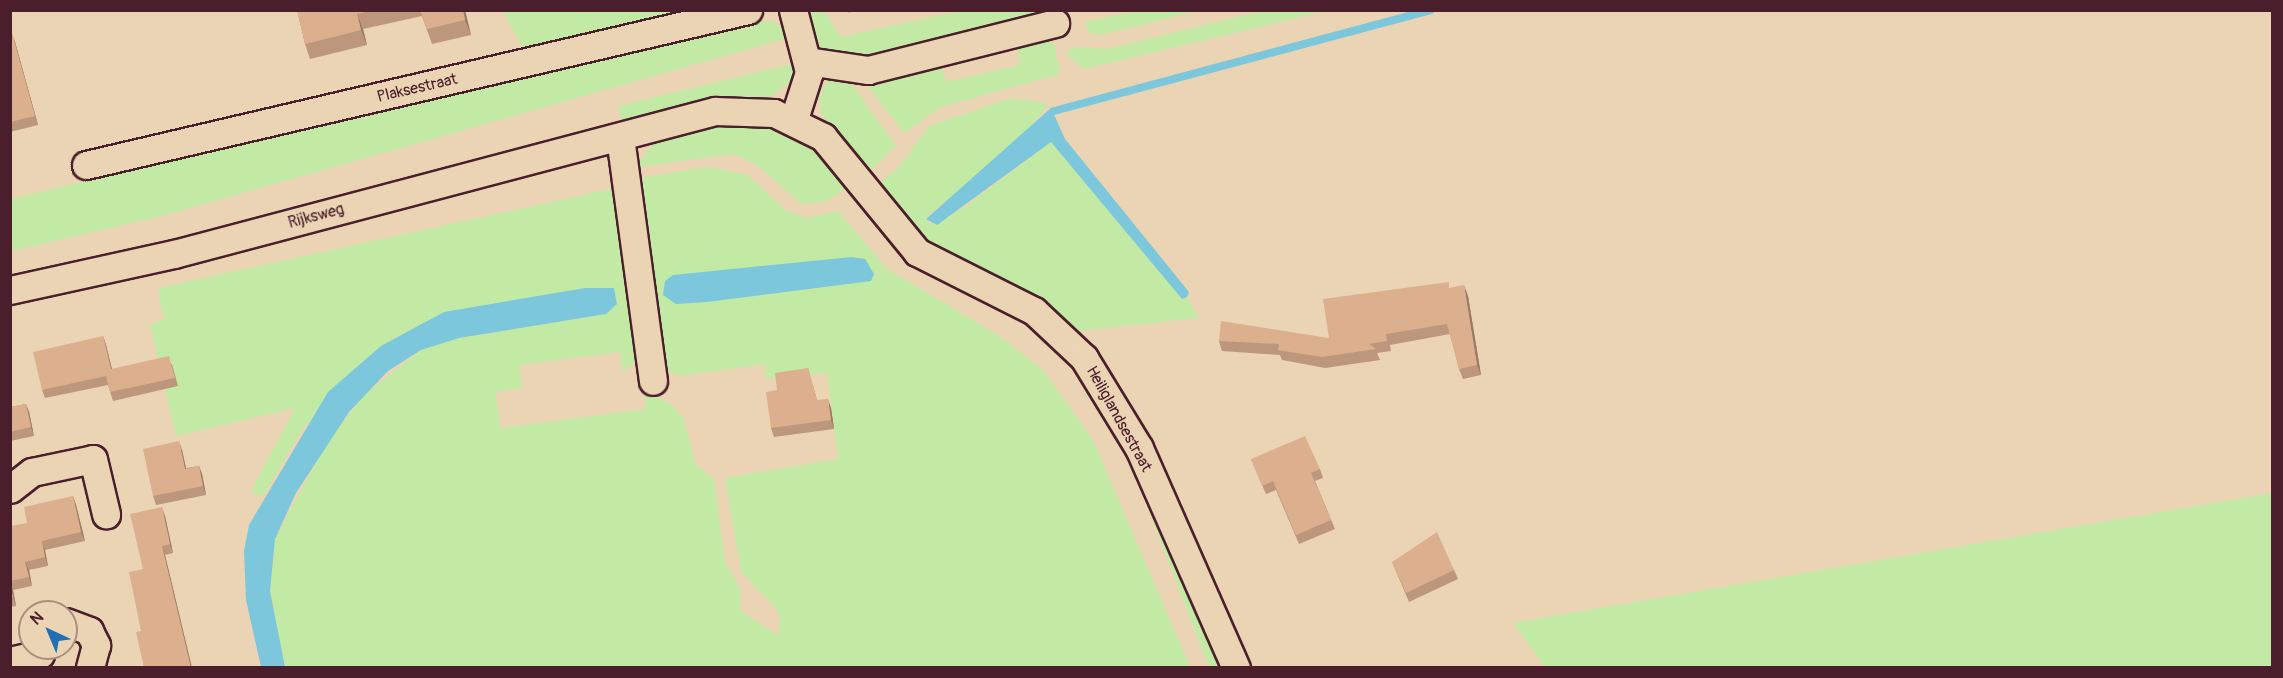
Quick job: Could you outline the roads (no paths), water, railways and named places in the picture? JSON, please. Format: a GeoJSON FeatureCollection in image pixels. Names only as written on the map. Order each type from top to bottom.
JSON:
{"type":"FeatureCollection","features":[{"type":"Feature","properties":{"kind":"street","name":"Plaksestraat"},"geometry":{"type":"LineString","coordinates":[[86,165],[748,10]]}},
{"type":"Feature","properties":{"kind":"street"},"geometry":{"type":"LineString","coordinates":[[793,10],[807,61],[794,119]]}},
{"type":"Feature","properties":{"kind":"street"},"geometry":{"type":"LineString","coordinates":[[807,61],[868,70],[1055,23]]}},
{"type":"Feature","properties":{"kind":"street","name":"Rijksweg"},"geometry":{"type":"LineString","coordinates":[[10,290],[174,254],[735,109],[794,119]]}},
{"type":"Feature","properties":{"kind":"street","name":"Heiliglandsestraat"},"geometry":{"type":"LineString","coordinates":[[794,119],[823,138],[917,252],[1034,311],[1084,358],[1138,448],[1236,668]]}},
{"type":"Feature","properties":{"kind":"street"},"geometry":{"type":"LineString","coordinates":[[620,137],[653,381]]}},
{"type":"Feature","properties":{"kind":"street"},"geometry":{"type":"LineString","coordinates":[[10,489],[33,472],[93,459],[106,514]]}},
{"type":"Feature","properties":{"kind":"street"},"geometry":{"type":"LineString","coordinates":[[78,627],[89,632],[96,645],[90,667]]}},
{"type":"Feature","properties":{"kind":"water"},"geometry":{"type":"Polygon","coordinates":[[[1051,108],[1065,139],[1189,292],[1187,297],[1182,299],[1051,142],[937,225],[926,219],[1051,108]]]}},
{"type":"Feature","properties":{"kind":"water"},"geometry":{"type":"Polygon","coordinates":[[[852,257],[865,259],[874,274],[871,281],[707,302],[676,304],[663,295],[665,281],[673,275],[852,257]]]}},
{"type":"Feature","properties":{"kind":"water"},"geometry":{"type":"Polygon","coordinates":[[[585,288],[614,288],[617,304],[606,314],[459,338],[421,350],[388,371],[349,412],[296,493],[275,539],[270,591],[285,667],[261,667],[246,600],[244,551],[249,525],[328,392],[381,346],[444,312],[585,288]]]}},
{"type":"Feature","properties":{"kind":"waterway"},"geometry":{"type":"LineString","coordinates":[[1054,111],[1431,10]]}}]}
